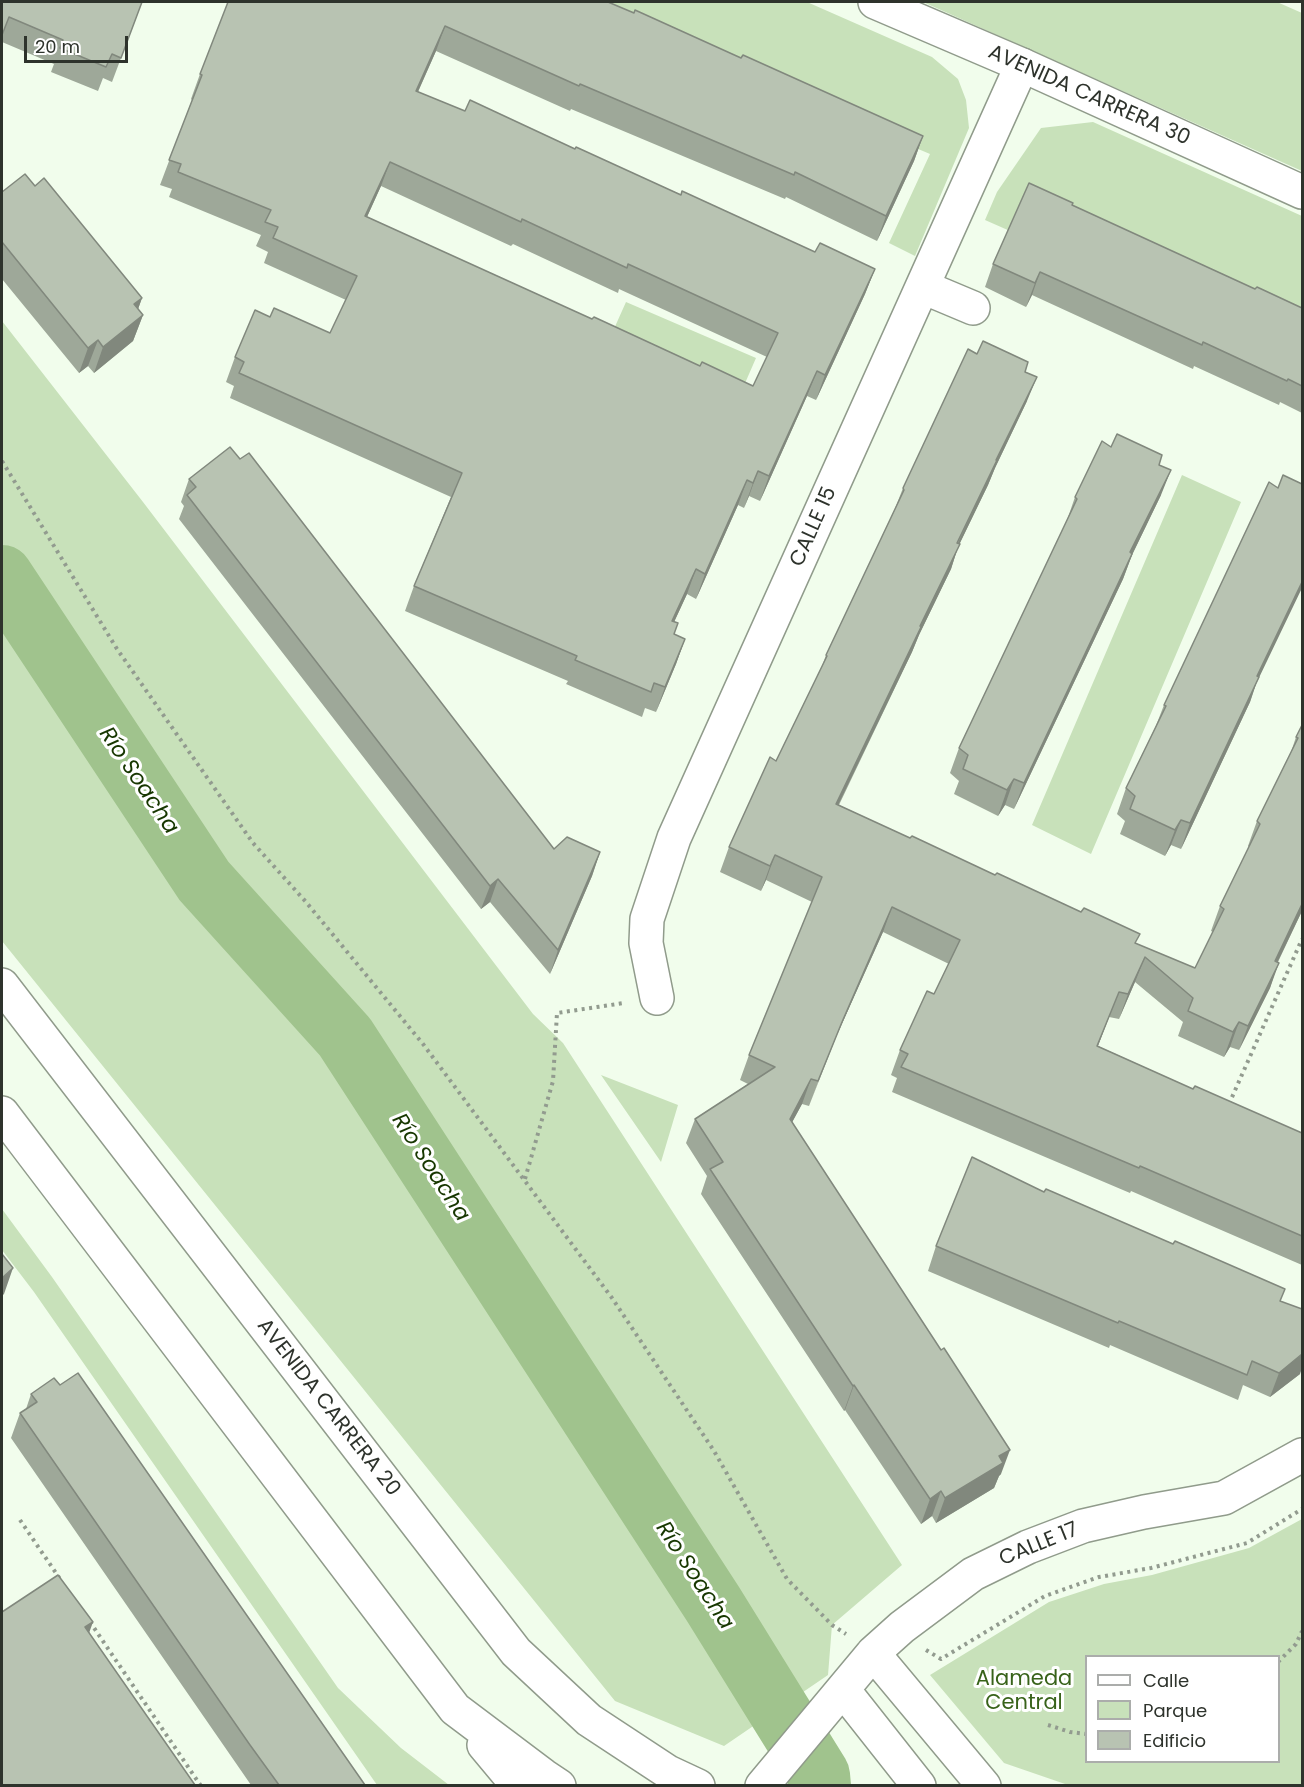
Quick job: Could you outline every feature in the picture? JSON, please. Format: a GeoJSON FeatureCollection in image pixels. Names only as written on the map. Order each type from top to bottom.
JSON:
{"type":"FeatureCollection","features":[{"type":"Feature","properties":{"kind":"street","name":"AVENIDA CARRERA 30"},"geometry":{"type":"LineString","coordinates":[[875,2],[1022,65],[1302,192]]}},
{"type":"Feature","properties":{"kind":"street","name":"CALLE 15"},"geometry":{"type":"LineString","coordinates":[[657,998],[646,943],[647,919],[674,838],[1022,65]]}},
{"type":"Feature","properties":{"kind":"street"},"geometry":{"type":"LineString","coordinates":[[922,287],[974,308]]}},
{"type":"Feature","properties":{"kind":"street","name":"AVENIDA CARRERA 20"},"geometry":{"type":"LineString","coordinates":[[2,985],[516,1652],[589,1720],[668,1772],[698,1785]]}},
{"type":"Feature","properties":{"kind":"street"},"geometry":{"type":"LineString","coordinates":[[2,1113],[455,1708],[509,1775],[514,1785]]}},
{"type":"Feature","properties":{"kind":"street","name":"CALLE 17"},"geometry":{"type":"LineString","coordinates":[[762,1785],[873,1653],[902,1627],[973,1574],[1028,1548],[1083,1526],[1144,1512],[1224,1498],[1302,1455]]}},
{"type":"Feature","properties":{"kind":"street"},"geometry":{"type":"LineString","coordinates":[[873,1653],[984,1785]]}},
{"type":"Feature","properties":{"kind":"street"},"geometry":{"type":"LineString","coordinates":[[843,1691],[919,1785]]}},
{"type":"Feature","properties":{"kind":"street"},"geometry":{"type":"LineString","coordinates":[[455,1708],[543,1776],[559,1785]]}},
{"type":"Feature","properties":{"kind":"path"},"geometry":{"type":"LineString","coordinates":[[2,461],[117,649],[253,843],[306,902],[423,1044],[612,1298],[714,1451],[787,1579],[832,1625],[873,1653]]}},
{"type":"Feature","properties":{"kind":"path"},"geometry":{"type":"LineString","coordinates":[[1229,1104],[1302,939]]}},
{"type":"Feature","properties":{"kind":"path"},"geometry":{"type":"LineString","coordinates":[[524,1180],[553,1081],[557,1013],[657,998]]}},
{"type":"Feature","properties":{"kind":"path"},"geometry":{"type":"LineString","coordinates":[[902,1627],[918,1647],[941,1659],[1046,1596],[1099,1577],[1151,1568],[1247,1543],[1302,1509]]}},
{"type":"Feature","properties":{"kind":"path"},"geometry":{"type":"LineString","coordinates":[[20,1520],[60,1579]]}},
{"type":"Feature","properties":{"kind":"path"},"geometry":{"type":"LineString","coordinates":[[87,1618],[201,1785]]}},
{"type":"Feature","properties":{"kind":"path"},"geometry":{"type":"LineString","coordinates":[[1280,1660],[1296,1644],[1302,1631]]}},
{"type":"Feature","properties":{"kind":"path"},"geometry":{"type":"LineString","coordinates":[[1048,1725],[1085,1734]]}},
{"type":"Feature","properties":{"kind":"green space"},"geometry":{"type":"Polygon","coordinates":[[[571,2],[807,2],[932,57],[958,79],[966,100],[969,128],[915,256],[889,243],[930,154],[571,2]]]}},
{"type":"Feature","properties":{"kind":"green space"},"geometry":{"type":"Polygon","coordinates":[[[923,2],[1277,2],[1302,13],[1302,171],[923,2]]]}},
{"type":"Feature","properties":{"kind":"green space"},"geometry":{"type":"Polygon","coordinates":[[[1093,122],[1302,216],[1302,333],[1010,231],[985,220],[997,192],[1041,128],[1093,122]]]}},
{"type":"Feature","properties":{"kind":"green space"},"geometry":{"type":"Polygon","coordinates":[[[626,302],[756,358],[739,397],[609,340],[626,302]]]}},
{"type":"Feature","properties":{"kind":"green space"},"geometry":{"type":"Polygon","coordinates":[[[2,321],[143,502],[533,1014],[563,1043],[902,1565],[832,1625],[828,1675],[724,1746],[615,1701],[2,941],[2,321]]]}},
{"type":"Feature","properties":{"kind":"green space"},"geometry":{"type":"Polygon","coordinates":[[[1182,475],[1241,502],[1091,854],[1032,825],[1182,475]]]}},
{"type":"Feature","properties":{"kind":"green space"},"geometry":{"type":"Polygon","coordinates":[[[601,1075],[678,1105],[661,1162],[601,1075]]]}},
{"type":"Feature","properties":{"kind":"green space"},"geometry":{"type":"Polygon","coordinates":[[[2,1209],[52,1277],[338,1688],[401,1748],[449,1785],[377,1785],[34,1292],[2,1250],[2,1209]]]}},
{"type":"Feature","properties":{"kind":"green space","name":"Alameda Central"},"geometry":{"type":"Polygon","coordinates":[[[1302,1519],[1302,1785],[1068,1785],[1004,1763],[930,1675],[1049,1602],[1104,1584],[1152,1575],[1249,1548],[1302,1519]]]}},
{"type":"Feature","properties":{"kind":"building"},"geometry":{"type":"Polygon","coordinates":[[[2,2],[142,2],[121,58],[112,54],[106,67],[60,48],[63,40],[9,17],[2,35],[2,2]]]}},
{"type":"Feature","properties":{"kind":"building"},"geometry":{"type":"Polygon","coordinates":[[[228,2],[608,2],[634,13],[635,10],[741,58],[743,55],[923,136],[886,216],[795,172],[794,175],[580,84],[579,86],[445,26],[416,91],[465,111],[470,100],[575,149],[576,147],[681,195],[682,191],[815,252],[820,243],[875,269],[825,375],[817,371],[769,476],[758,471],[753,483],[747,480],[705,574],[696,569],[672,621],[678,623],[674,634],[685,639],[665,687],[654,683],[651,692],[575,660],[577,656],[414,586],[462,473],[239,373],[244,362],[235,357],[255,310],[270,317],[274,308],[330,333],[357,276],[273,238],[278,227],[265,222],[271,210],[178,172],[181,164],[169,160],[202,75],[200,74],[228,2]],[[390,162],[365,216],[592,319],[594,317],[700,366],[702,362],[753,386],[778,333],[628,264],[627,268],[522,219],[521,222],[390,162]]]}},
{"type":"Feature","properties":{"kind":"building"},"geometry":{"type":"Polygon","coordinates":[[[25,174],[35,186],[44,178],[142,298],[134,304],[143,315],[103,347],[98,340],[88,348],[2,242],[2,192],[25,174]]]}},
{"type":"Feature","properties":{"kind":"building"},"geometry":{"type":"Polygon","coordinates":[[[1029,183],[1255,289],[1257,287],[1302,308],[1302,386],[1203,342],[1202,345],[1040,272],[1035,283],[993,264],[1029,183]]]}},
{"type":"Feature","properties":{"kind":"building"},"geometry":{"type":"Polygon","coordinates":[[[983,341],[1028,362],[1025,372],[1037,377],[836,804],[995,875],[997,873],[1081,912],[1084,908],[1140,934],[1135,943],[1195,968],[1224,909],[1220,906],[1260,824],[1257,821],[1298,738],[1296,737],[1302,725],[1302,904],[1275,961],[1279,963],[1248,1026],[1239,1022],[1233,1032],[1188,1011],[1193,998],[1145,957],[1128,994],[1119,992],[1097,1046],[1193,1089],[1195,1086],[1302,1133],[1302,1236],[901,1067],[908,1054],[900,1050],[927,991],[934,994],[960,940],[892,907],[818,1081],[811,1079],[790,1119],[941,1350],[944,1348],[1010,1450],[999,1456],[1003,1463],[945,1498],[941,1491],[930,1499],[710,1169],[723,1162],[695,1119],[775,1067],[749,1055],[822,877],[775,855],[770,866],[729,847],[770,757],[776,761],[827,656],[968,349],[977,354],[983,341]]]}},
{"type":"Feature","properties":{"kind":"building"},"geometry":{"type":"Polygon","coordinates":[[[1117,434],[1162,455],[1159,465],[1171,470],[1130,552],[1132,554],[1024,783],[1014,779],[1007,790],[963,769],[968,755],[959,748],[1077,499],[1075,497],[1102,441],[1111,447],[1117,434]]]}},
{"type":"Feature","properties":{"kind":"building"},"geometry":{"type":"Polygon","coordinates":[[[230,447],[240,459],[249,453],[554,849],[567,837],[600,852],[558,950],[498,879],[490,886],[187,495],[196,487],[189,479],[230,447]]]}},
{"type":"Feature","properties":{"kind":"building"},"geometry":{"type":"Polygon","coordinates":[[[1283,475],[1302,484],[1302,582],[1190,823],[1181,820],[1175,830],[1130,809],[1135,796],[1126,788],[1269,482],[1278,488],[1283,475]]]}},
{"type":"Feature","properties":{"kind":"building"},"geometry":{"type":"Polygon","coordinates":[[[972,1157],[1044,1192],[1046,1189],[1173,1244],[1175,1241],[1285,1289],[1280,1301],[1302,1309],[1302,1354],[1279,1373],[1252,1361],[1247,1375],[936,1246],[972,1157]]]}},
{"type":"Feature","properties":{"kind":"building"},"geometry":{"type":"Polygon","coordinates":[[[2,1254],[13,1268],[2,1278],[2,1254]]]}},
{"type":"Feature","properties":{"kind":"building"},"geometry":{"type":"Polygon","coordinates":[[[78,1373],[365,1785],[279,1785],[250,1745],[20,1413],[37,1402],[31,1394],[54,1378],[60,1385],[78,1373]]]}},
{"type":"Feature","properties":{"kind":"building"},"geometry":{"type":"Polygon","coordinates":[[[58,1575],[93,1622],[85,1627],[195,1785],[2,1785],[2,1612],[58,1575]]]}},
{"type":"Feature","properties":{"kind":"waterway","name":"Río Soacha"},"geometry":{"type":"LineString","coordinates":[[2,576],[204,881],[345,1037],[713,1604],[819,1775],[820,1786]]}}]}
